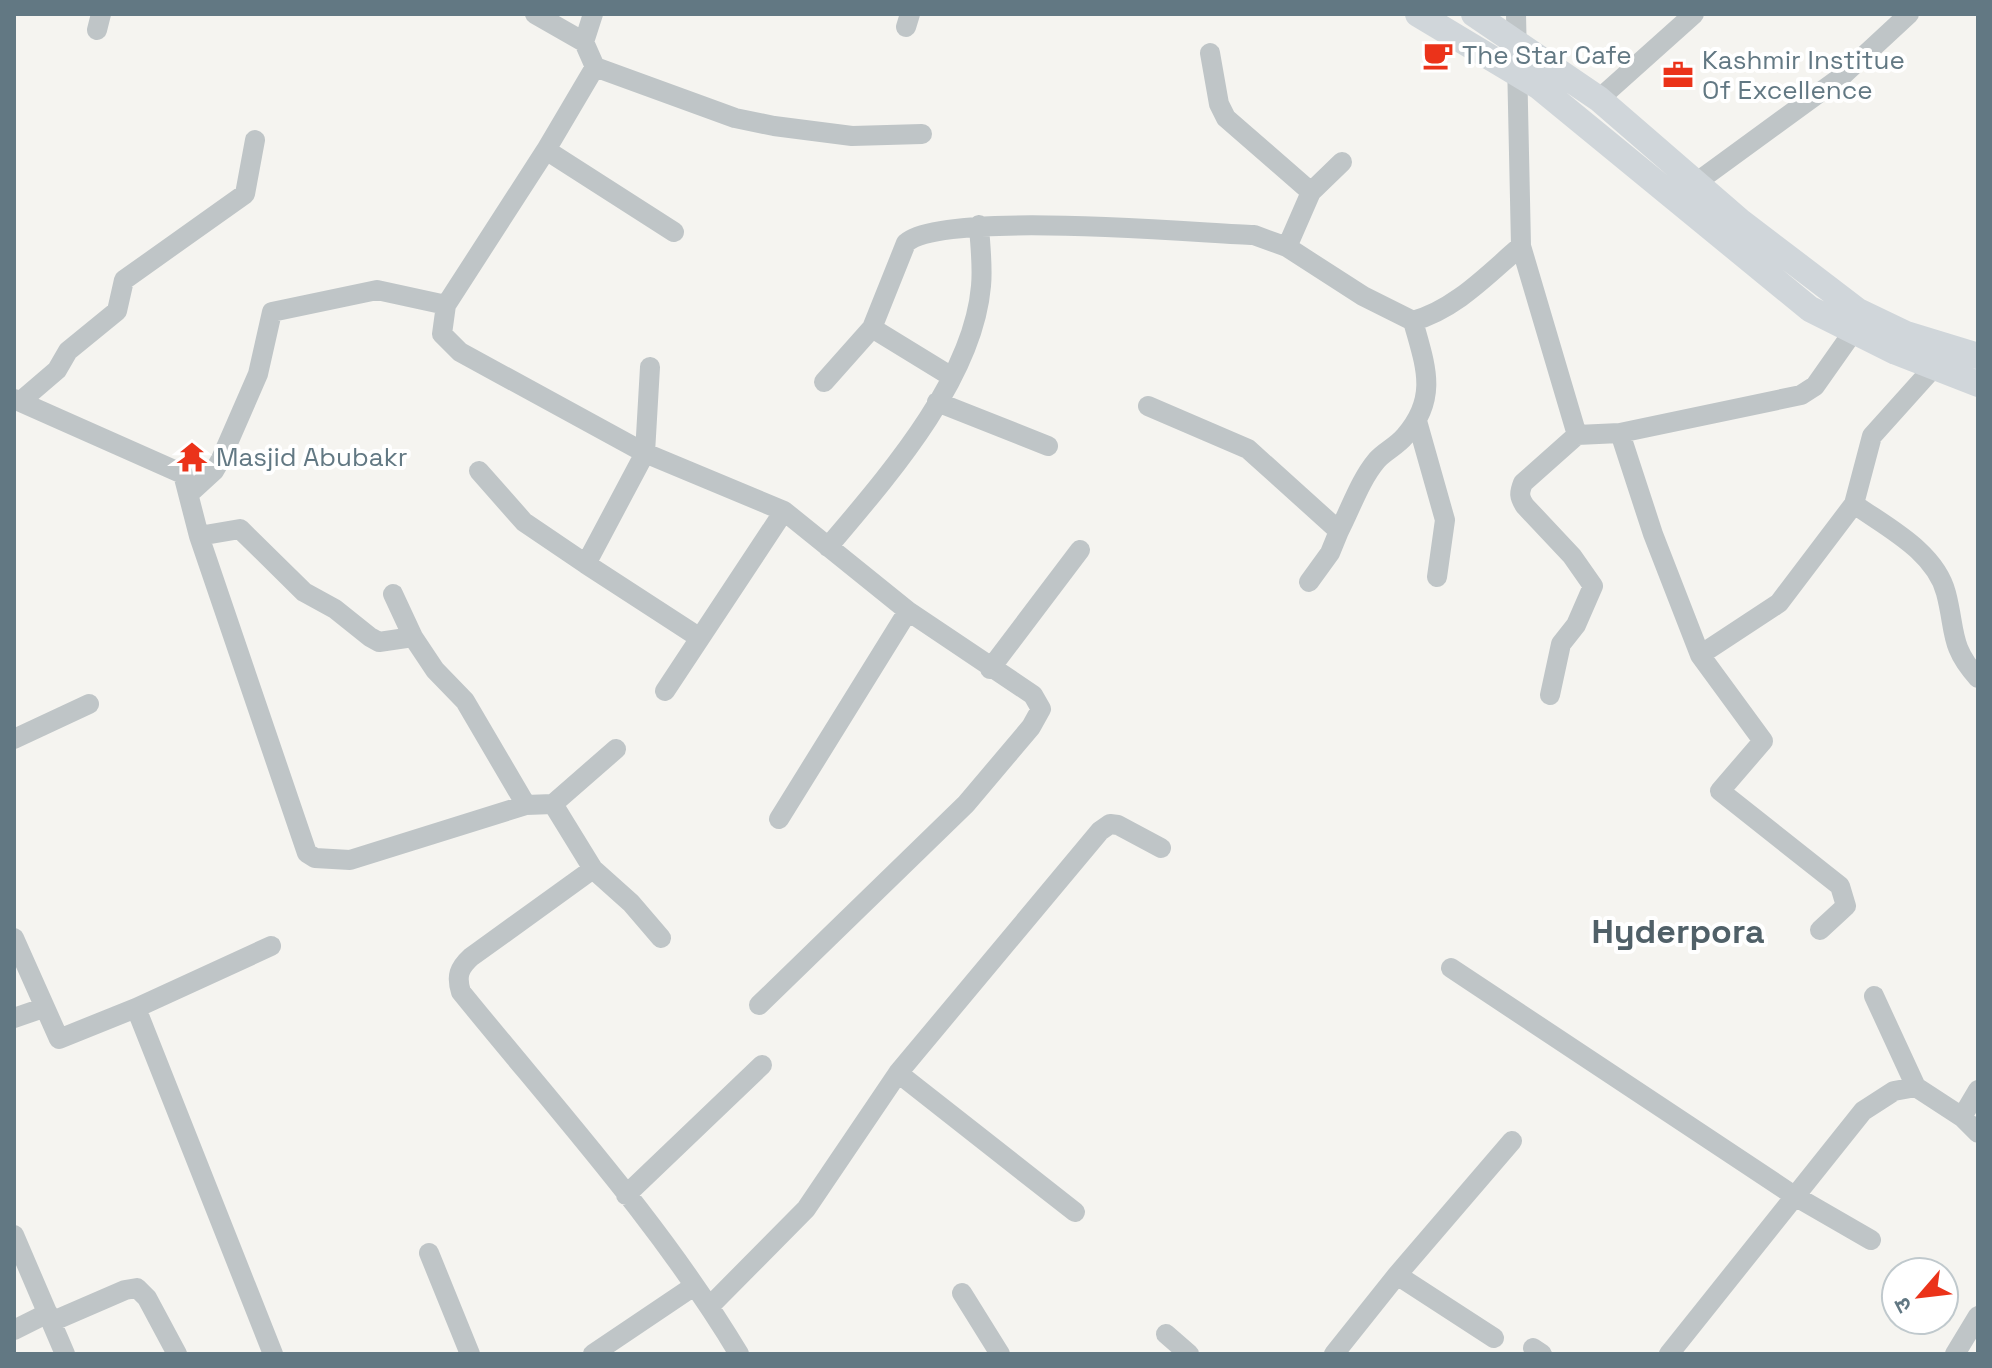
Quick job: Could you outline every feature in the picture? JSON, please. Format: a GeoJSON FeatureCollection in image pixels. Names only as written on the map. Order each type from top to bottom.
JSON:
{"type":"FeatureCollection","features":[{"type":"Feature","properties":{"kind":"main road"},"geometry":{"type":"LineString","coordinates":[[1418,14],[1538,86],[1810,309],[1853,332],[1978,384]]}},
{"type":"Feature","properties":{"kind":"main road"},"geometry":{"type":"LineString","coordinates":[[1474,14],[1515,26],[1795,266],[1858,311],[1906,334],[1978,356]]}},
{"type":"Feature","properties":{"kind":"street"},"geometry":{"type":"LineString","coordinates":[[535,14],[584,42],[595,67],[735,118],[852,136],[922,134]]}},
{"type":"Feature","properties":{"kind":"street"},"geometry":{"type":"LineString","coordinates":[[584,42],[593,14]]}},
{"type":"Feature","properties":{"kind":"street"},"geometry":{"type":"LineString","coordinates":[[1599,99],[1694,14]]}},
{"type":"Feature","properties":{"kind":"street"},"geometry":{"type":"LineString","coordinates":[[1697,182],[1841,77],[1909,14]]}},
{"type":"Feature","properties":{"kind":"street"},"geometry":{"type":"LineString","coordinates":[[1515,26],[1521,246],[1577,435]]}},
{"type":"Feature","properties":{"kind":"street"},"geometry":{"type":"LineString","coordinates":[[1210,53],[1219,104],[1226,118],[1311,192]]}},
{"type":"Feature","properties":{"kind":"street"},"geometry":{"type":"LineString","coordinates":[[595,67],[546,150],[446,305],[442,334],[460,352],[645,453],[784,511],[908,611],[990,669],[1033,695],[1041,709],[1038,717],[966,804],[759,1005]]}},
{"type":"Feature","properties":{"kind":"street"},"geometry":{"type":"LineString","coordinates":[[255,140],[245,194],[124,280],[117,311],[68,351],[62,366],[18,400],[131,452],[177,468],[188,482],[199,536],[307,853],[315,858],[350,860],[526,805],[553,804],[616,749]]}},
{"type":"Feature","properties":{"kind":"street"},"geometry":{"type":"LineString","coordinates":[[546,150],[674,232]]}},
{"type":"Feature","properties":{"kind":"street"},"geometry":{"type":"LineString","coordinates":[[1287,247],[1311,192],[1342,162]]}},
{"type":"Feature","properties":{"kind":"street"},"geometry":{"type":"LineString","coordinates":[[824,382],[872,328],[900,253],[912,237],[979,225],[1254,235],[1287,247],[1363,296],[1413,321],[1434,315],[1454,303],[1521,246]]}},
{"type":"Feature","properties":{"kind":"street"},"geometry":{"type":"LineString","coordinates":[[828,547],[877,489],[937,402],[968,346],[979,303],[982,266],[979,225]]}},
{"type":"Feature","properties":{"kind":"street"},"geometry":{"type":"LineString","coordinates":[[190,493],[214,471],[221,459],[258,374],[272,312],[377,290],[446,305]]}},
{"type":"Feature","properties":{"kind":"street"},"geometry":{"type":"LineString","coordinates":[[1309,582],[1330,553],[1371,469],[1417,421],[1428,387],[1413,321]]}},
{"type":"Feature","properties":{"kind":"street"},"geometry":{"type":"LineString","coordinates":[[872,328],[952,377]]}},
{"type":"Feature","properties":{"kind":"street"},"geometry":{"type":"LineString","coordinates":[[1550,695],[1561,644],[1576,625],[1593,586],[1572,556],[1519,498],[1523,483],[1577,435],[1620,433],[1801,395],[1815,386],[1853,332]]}},
{"type":"Feature","properties":{"kind":"street"},"geometry":{"type":"LineString","coordinates":[[586,564],[645,453],[650,367]]}},
{"type":"Feature","properties":{"kind":"street"},"geometry":{"type":"LineString","coordinates":[[1700,655],[1779,603],[1854,504],[1872,436],[1934,367]]}},
{"type":"Feature","properties":{"kind":"street"},"geometry":{"type":"LineString","coordinates":[[937,402],[1048,446]]}},
{"type":"Feature","properties":{"kind":"street"},"geometry":{"type":"LineString","coordinates":[[1148,406],[1248,449],[1339,531]]}},
{"type":"Feature","properties":{"kind":"street"},"geometry":{"type":"LineString","coordinates":[[1417,421],[1445,520],[1437,577]]}},
{"type":"Feature","properties":{"kind":"street"},"geometry":{"type":"LineString","coordinates":[[1620,433],[1653,534],[1700,655],[1763,741],[1720,791],[1840,886],[1846,906],[1820,930]]}},
{"type":"Feature","properties":{"kind":"street"},"geometry":{"type":"LineString","coordinates":[[479,471],[524,522],[700,638]]}},
{"type":"Feature","properties":{"kind":"street"},"geometry":{"type":"LineString","coordinates":[[1854,504],[1911,544],[1938,577],[1945,592],[1954,641],[1978,678]]}},
{"type":"Feature","properties":{"kind":"street"},"geometry":{"type":"LineString","coordinates":[[665,691],[784,511]]}},
{"type":"Feature","properties":{"kind":"street"},"geometry":{"type":"LineString","coordinates":[[199,536],[240,529],[304,592],[335,609],[379,642],[413,637]]}},
{"type":"Feature","properties":{"kind":"street"},"geometry":{"type":"LineString","coordinates":[[990,669],[1080,550]]}},
{"type":"Feature","properties":{"kind":"street"},"geometry":{"type":"LineString","coordinates":[[393,594],[413,637],[435,670],[465,701],[526,805]]}},
{"type":"Feature","properties":{"kind":"street"},"geometry":{"type":"LineString","coordinates":[[779,819],[908,611]]}},
{"type":"Feature","properties":{"kind":"street"},"geometry":{"type":"LineString","coordinates":[[14,739],[89,704]]}},
{"type":"Feature","properties":{"kind":"street"},"geometry":{"type":"LineString","coordinates":[[553,804],[593,869],[631,903],[661,938]]}},
{"type":"Feature","properties":{"kind":"street"},"geometry":{"type":"LineString","coordinates":[[710,1306],[806,1209],[898,1073],[1106,826],[1118,825],[1161,848]]}},
{"type":"Feature","properties":{"kind":"street"},"geometry":{"type":"LineString","coordinates":[[593,869],[471,957],[460,967],[457,980],[461,992],[626,1195],[710,1306],[739,1354]]}},
{"type":"Feature","properties":{"kind":"street"},"geometry":{"type":"LineString","coordinates":[[14,938],[55,1036],[64,1039],[271,946]]}},
{"type":"Feature","properties":{"kind":"street"},"geometry":{"type":"LineString","coordinates":[[1451,968],[1793,1195],[1871,1240]]}},
{"type":"Feature","properties":{"kind":"street"},"geometry":{"type":"LineString","coordinates":[[1874,996],[1916,1087],[1962,1117],[1978,1133]]}},
{"type":"Feature","properties":{"kind":"street"},"geometry":{"type":"LineString","coordinates":[[14,1018],[43,1008]]}},
{"type":"Feature","properties":{"kind":"street"},"geometry":{"type":"LineString","coordinates":[[136,1008],[273,1354]]}},
{"type":"Feature","properties":{"kind":"street"},"geometry":{"type":"LineString","coordinates":[[626,1195],[762,1065]]}},
{"type":"Feature","properties":{"kind":"street"},"geometry":{"type":"LineString","coordinates":[[898,1073],[1075,1212]]}},
{"type":"Feature","properties":{"kind":"street"},"geometry":{"type":"LineString","coordinates":[[1669,1354],[1863,1111],[1894,1091],[1916,1087]]}},
{"type":"Feature","properties":{"kind":"street"},"geometry":{"type":"LineString","coordinates":[[1962,1117],[1978,1090]]}},
{"type":"Feature","properties":{"kind":"street"},"geometry":{"type":"LineString","coordinates":[[1334,1354],[1512,1141]]}},
{"type":"Feature","properties":{"kind":"street"},"geometry":{"type":"LineString","coordinates":[[14,1235],[65,1354]]}},
{"type":"Feature","properties":{"kind":"street"},"geometry":{"type":"LineString","coordinates":[[429,1253],[470,1354]]}},
{"type":"Feature","properties":{"kind":"street"},"geometry":{"type":"LineString","coordinates":[[1397,1275],[1494,1338]]}},
{"type":"Feature","properties":{"kind":"street"},"geometry":{"type":"LineString","coordinates":[[593,1354],[694,1286]]}},
{"type":"Feature","properties":{"kind":"street"},"geometry":{"type":"LineString","coordinates":[[14,1330],[137,1288],[147,1298],[177,1354]]}},
{"type":"Feature","properties":{"kind":"street"},"geometry":{"type":"LineString","coordinates":[[962,1293],[1000,1354]]}},
{"type":"Feature","properties":{"kind":"street"},"geometry":{"type":"LineString","coordinates":[[1955,1354],[1978,1316]]}},
{"type":"Feature","properties":{"kind":"street"},"geometry":{"type":"LineString","coordinates":[[1166,1334],[1189,1354]]}},
{"type":"Feature","properties":{"kind":"place","name":"The Star Cafe"},"geometry":{"type":"Point","coordinates":[1438,55]}},
{"type":"Feature","properties":{"kind":"place","name":"Kashmir Institue Of Excellence"},"geometry":{"type":"Point","coordinates":[1678,75]}},
{"type":"Feature","properties":{"kind":"place","name":"Masjid Abubakr"},"geometry":{"type":"Point","coordinates":[192,457]}},
{"type":"Feature","properties":{"kind":"district","name":"Hyderpora"},"geometry":{"type":"Point","coordinates":[1678,931]}}]}
